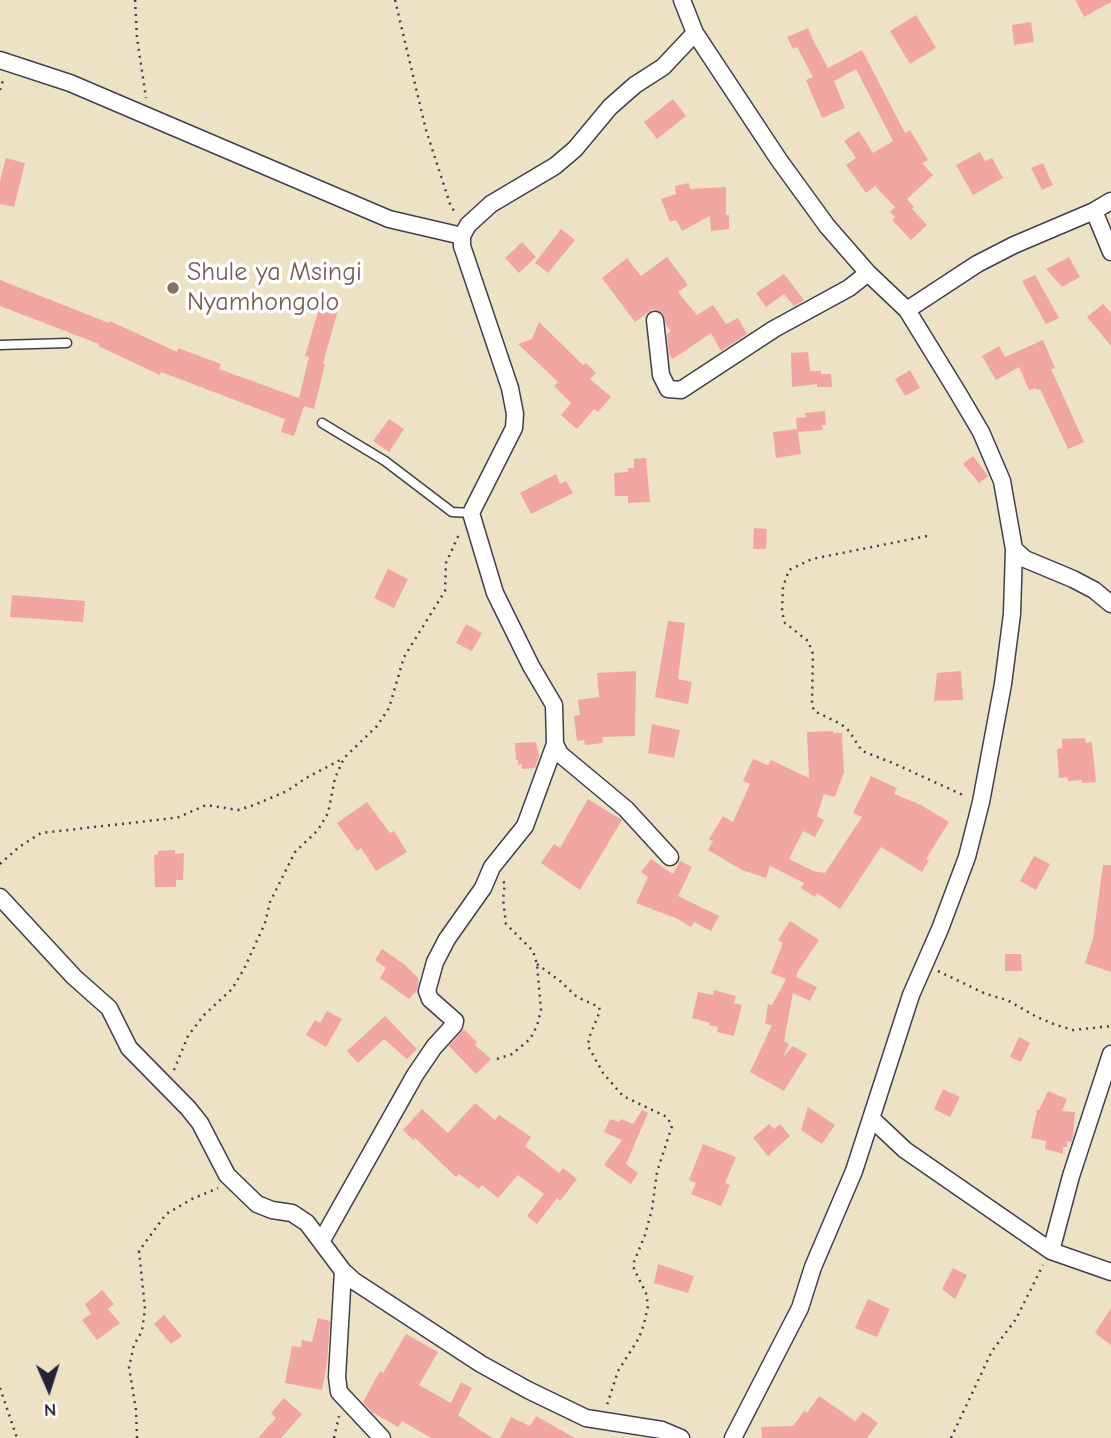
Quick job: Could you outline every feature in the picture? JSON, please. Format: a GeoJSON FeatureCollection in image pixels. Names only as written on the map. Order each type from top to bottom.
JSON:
{"type":"FeatureCollection","features":[{"type":"Feature","properties":{"kind":"street"},"geometry":{"type":"LineString","coordinates":[[682,0],[695,33],[779,160],[827,226],[868,273],[906,310],[981,432],[1002,481],[1014,550],[1012,614],[1003,684],[981,802],[967,857],[898,1031],[854,1171],[813,1267],[800,1308],[733,1438]]}},
{"type":"Feature","properties":{"kind":"street"},"geometry":{"type":"LineString","coordinates":[[322,1240],[381,1139],[394,1109],[434,1047],[454,1025],[454,1021],[430,999],[427,991],[435,962],[447,939],[483,888],[492,867],[525,826],[555,744],[554,705],[531,666],[495,593],[472,516],[514,428],[515,414],[510,388],[462,246],[465,231],[492,204],[555,166],[575,149],[610,107],[635,85],[663,67],[695,33]]}},
{"type":"Feature","properties":{"kind":"street"},"geometry":{"type":"LineString","coordinates":[[0,60],[70,83],[149,115],[389,219],[408,225],[465,231]]}},
{"type":"Feature","properties":{"kind":"street"},"geometry":{"type":"LineString","coordinates":[[906,310],[977,264],[1111,201]]}},
{"type":"Feature","properties":{"kind":"street"},"geometry":{"type":"LineString","coordinates":[[1094,211],[1111,252]]}},
{"type":"Feature","properties":{"kind":"street"},"geometry":{"type":"LineString","coordinates":[[655,320],[661,376],[668,389],[681,390],[784,323],[849,288],[868,273]]}},
{"type":"Feature","properties":{"kind":"street"},"geometry":{"type":"LineString","coordinates":[[1014,550],[1025,559],[1094,590],[1111,604]]}},
{"type":"Feature","properties":{"kind":"street"},"geometry":{"type":"LineString","coordinates":[[555,744],[560,754],[626,808],[670,858]]}},
{"type":"Feature","properties":{"kind":"street"},"geometry":{"type":"LineString","coordinates":[[0,897],[74,977],[109,1008],[129,1048],[200,1123],[219,1163],[239,1188],[257,1204],[301,1218],[322,1240],[343,1271],[367,1291],[481,1364],[528,1390],[586,1418],[662,1430],[681,1438]]}},
{"type":"Feature","properties":{"kind":"street"},"geometry":{"type":"LineString","coordinates":[[1051,1251],[1071,1177],[1111,1054]]}},
{"type":"Feature","properties":{"kind":"street"},"geometry":{"type":"LineString","coordinates":[[871,1118],[905,1150],[1051,1251],[1111,1272]]}},
{"type":"Feature","properties":{"kind":"street"},"geometry":{"type":"LineString","coordinates":[[343,1271],[337,1377],[340,1392],[382,1438]]}},
{"type":"Feature","properties":{"kind":"lane"},"geometry":{"type":"LineString","coordinates":[[0,345],[68,343]]}},
{"type":"Feature","properties":{"kind":"lane"},"geometry":{"type":"LineString","coordinates":[[322,423],[395,468],[452,512],[472,516]]}},
{"type":"Feature","properties":{"kind":"path"},"geometry":{"type":"LineString","coordinates":[[135,0],[141,72],[149,115]]}},
{"type":"Feature","properties":{"kind":"path"},"geometry":{"type":"LineString","coordinates":[[395,0],[426,130],[451,207],[465,231]]}},
{"type":"Feature","properties":{"kind":"path"},"geometry":{"type":"LineString","coordinates":[[0,864],[41,833],[179,817],[206,805],[238,810],[287,791],[344,758],[377,726],[389,708],[404,657],[444,591],[446,563],[463,526],[472,516]]}},
{"type":"Feature","properties":{"kind":"path"},"geometry":{"type":"LineString","coordinates":[[927,536],[812,559],[789,570],[783,587],[782,612],[785,623],[808,642],[813,654],[811,704],[814,711],[841,724],[862,751],[981,802]]}},
{"type":"Feature","properties":{"kind":"path"},"geometry":{"type":"LineString","coordinates":[[170,1091],[178,1057],[188,1037],[204,1014],[232,989],[265,923],[270,902],[295,852],[318,830],[328,813],[335,778],[344,758]]}},
{"type":"Feature","properties":{"kind":"path"},"geometry":{"type":"LineString","coordinates":[[485,880],[505,883],[503,899],[506,924],[533,951],[537,964],[541,1010],[530,1039],[512,1054],[497,1059]]}},
{"type":"Feature","properties":{"kind":"path"},"geometry":{"type":"LineString","coordinates":[[537,964],[577,997],[599,1007],[588,1046],[603,1073],[623,1096],[667,1117],[672,1126],[655,1181],[652,1209],[634,1262],[634,1269],[646,1293],[648,1306],[644,1324],[639,1338],[618,1371],[600,1421]]}},
{"type":"Feature","properties":{"kind":"path"},"geometry":{"type":"LineString","coordinates":[[924,964],[986,993],[1007,999],[1056,1025],[1073,1030],[1111,1026]]}},
{"type":"Feature","properties":{"kind":"path"},"geometry":{"type":"LineString","coordinates":[[137,1438],[136,1410],[129,1367],[134,1345],[142,1331],[145,1310],[139,1251],[166,1214],[218,1188],[239,1188]]}},
{"type":"Feature","properties":{"kind":"path"},"geometry":{"type":"LineString","coordinates":[[951,1438],[992,1351],[1016,1318],[1051,1251]]}},
{"type":"Feature","properties":{"kind":"path"},"geometry":{"type":"LineString","coordinates":[[0,1388],[17,1438]]}},
{"type":"Feature","properties":{"kind":"path"},"geometry":{"type":"LineString","coordinates":[[334,1438],[345,1400]]}},
{"type":"Feature","properties":{"kind":"building"},"geometry":{"type":"Polygon","coordinates":[[[1075,0],[1111,0],[1111,2],[1084,17],[1075,0]]]}},
{"type":"Feature","properties":{"kind":"building"},"geometry":{"type":"Polygon","coordinates":[[[916,15],[936,48],[910,64],[890,31],[916,15]]]}},
{"type":"Feature","properties":{"kind":"building"},"geometry":{"type":"Polygon","coordinates":[[[1031,22],[1034,42],[1014,45],[1012,25],[1031,22]]]}},
{"type":"Feature","properties":{"kind":"building"},"geometry":{"type":"Polygon","coordinates":[[[808,28],[828,68],[862,50],[905,133],[910,130],[928,160],[922,163],[933,175],[907,199],[914,207],[912,209],[927,225],[911,240],[892,220],[895,217],[890,212],[895,207],[875,186],[866,193],[846,165],[856,158],[844,141],[859,131],[873,153],[893,141],[856,69],[834,81],[845,108],[822,118],[806,80],[813,77],[797,47],[793,49],[787,37],[808,28]]]}},
{"type":"Feature","properties":{"kind":"building"},"geometry":{"type":"Polygon","coordinates":[[[673,99],[686,116],[657,139],[644,122],[673,99]]]}},
{"type":"Feature","properties":{"kind":"building"},"geometry":{"type":"Polygon","coordinates":[[[980,152],[985,161],[992,158],[1003,178],[973,195],[956,165],[980,152]]]}},
{"type":"Feature","properties":{"kind":"building"},"geometry":{"type":"Polygon","coordinates":[[[6,158],[25,163],[14,207],[0,204],[0,181],[6,158]]]}},
{"type":"Feature","properties":{"kind":"building"},"geometry":{"type":"Polygon","coordinates":[[[1043,163],[1053,185],[1042,190],[1031,168],[1043,163]]]}},
{"type":"Feature","properties":{"kind":"building"},"geometry":{"type":"Polygon","coordinates":[[[689,183],[690,189],[726,187],[729,229],[711,231],[710,216],[682,231],[676,220],[670,222],[661,199],[676,194],[675,186],[689,183]]]}},
{"type":"Feature","properties":{"kind":"building"},"geometry":{"type":"Polygon","coordinates":[[[561,229],[575,240],[548,273],[535,263],[561,229]]]}},
{"type":"Feature","properties":{"kind":"building"},"geometry":{"type":"Polygon","coordinates":[[[522,242],[536,257],[519,273],[505,258],[522,242]]]}},
{"type":"Feature","properties":{"kind":"building"},"geometry":{"type":"Polygon","coordinates":[[[667,257],[688,285],[678,292],[697,315],[713,305],[726,324],[738,318],[747,334],[721,351],[711,333],[673,359],[669,355],[667,334],[671,331],[666,325],[663,313],[653,309],[635,322],[602,278],[627,258],[641,276],[667,257]]]}},
{"type":"Feature","properties":{"kind":"building"},"geometry":{"type":"Polygon","coordinates":[[[1069,257],[1080,277],[1062,287],[1046,269],[1069,257]]]}},
{"type":"Feature","properties":{"kind":"building"},"geometry":{"type":"Polygon","coordinates":[[[784,274],[804,300],[794,306],[784,294],[766,307],[756,293],[784,274]]]}},
{"type":"Feature","properties":{"kind":"building"},"geometry":{"type":"Polygon","coordinates":[[[1035,275],[1059,318],[1046,324],[1022,281],[1035,275]]]}},
{"type":"Feature","properties":{"kind":"building"},"geometry":{"type":"Polygon","coordinates":[[[0,280],[109,323],[110,321],[177,352],[178,348],[221,364],[219,369],[299,398],[309,357],[305,356],[320,305],[338,310],[314,409],[304,406],[294,436],[281,432],[285,419],[161,372],[160,375],[98,346],[99,344],[0,306],[0,280]]]}},
{"type":"Feature","properties":{"kind":"building"},"geometry":{"type":"Polygon","coordinates":[[[1103,304],[1111,313],[1111,346],[1087,317],[1103,304]]]}},
{"type":"Feature","properties":{"kind":"building"},"geometry":{"type":"Polygon","coordinates":[[[539,322],[583,365],[586,363],[596,373],[590,379],[611,397],[598,412],[594,409],[577,429],[561,415],[571,403],[554,386],[558,382],[518,344],[532,339],[539,322]]]}},
{"type":"Feature","properties":{"kind":"building"},"geometry":{"type":"Polygon","coordinates":[[[1043,340],[1055,368],[1051,369],[1084,442],[1068,449],[1040,389],[1029,390],[1019,367],[996,380],[982,356],[999,346],[1005,357],[1043,340]]]}},
{"type":"Feature","properties":{"kind":"building"},"geometry":{"type":"Polygon","coordinates":[[[808,352],[810,371],[831,374],[832,387],[817,387],[817,384],[792,387],[791,353],[808,352]]]}},
{"type":"Feature","properties":{"kind":"building"},"geometry":{"type":"Polygon","coordinates":[[[910,370],[920,388],[905,396],[895,379],[910,370]]]}},
{"type":"Feature","properties":{"kind":"building"},"geometry":{"type":"Polygon","coordinates":[[[825,411],[826,425],[822,425],[823,430],[798,432],[801,454],[776,458],[773,432],[797,429],[796,418],[806,417],[805,413],[825,411]]]}},
{"type":"Feature","properties":{"kind":"building"},"geometry":{"type":"Polygon","coordinates":[[[389,419],[404,429],[389,452],[373,441],[389,419]]]}},
{"type":"Feature","properties":{"kind":"building"},"geometry":{"type":"Polygon","coordinates":[[[973,456],[988,476],[979,483],[963,464],[973,456]]]}},
{"type":"Feature","properties":{"kind":"building"},"geometry":{"type":"Polygon","coordinates":[[[646,458],[650,502],[628,503],[628,496],[615,496],[614,473],[628,472],[628,468],[634,468],[634,459],[646,458]]]}},
{"type":"Feature","properties":{"kind":"building"},"geometry":{"type":"Polygon","coordinates":[[[556,474],[560,484],[566,481],[573,493],[531,514],[520,493],[556,474]]]}},
{"type":"Feature","properties":{"kind":"building"},"geometry":{"type":"Polygon","coordinates":[[[754,528],[767,529],[766,549],[753,549],[754,528]]]}},
{"type":"Feature","properties":{"kind":"building"},"geometry":{"type":"Polygon","coordinates":[[[388,569],[408,579],[394,608],[374,598],[388,569]]]}},
{"type":"Feature","properties":{"kind":"building"},"geometry":{"type":"Polygon","coordinates":[[[12,595],[85,601],[83,622],[10,617],[12,595]]]}},
{"type":"Feature","properties":{"kind":"building"},"geometry":{"type":"Polygon","coordinates":[[[668,621],[685,623],[678,679],[692,682],[688,704],[655,697],[668,621]]]}},
{"type":"Feature","properties":{"kind":"building"},"geometry":{"type":"Polygon","coordinates":[[[466,624],[482,633],[472,651],[456,643],[466,624]]]}},
{"type":"Feature","properties":{"kind":"building"},"geometry":{"type":"Polygon","coordinates":[[[636,671],[635,736],[602,737],[603,743],[585,745],[584,740],[577,741],[574,716],[580,715],[578,700],[599,697],[597,673],[636,671]]]}},
{"type":"Feature","properties":{"kind":"building"},"geometry":{"type":"Polygon","coordinates":[[[961,671],[963,700],[934,701],[937,673],[961,671]]]}},
{"type":"Feature","properties":{"kind":"building"},"geometry":{"type":"Polygon","coordinates":[[[652,724],[680,730],[674,758],[648,753],[652,724]]]}},
{"type":"Feature","properties":{"kind":"building"},"geometry":{"type":"Polygon","coordinates":[[[807,732],[842,733],[844,772],[835,797],[824,794],[817,816],[824,820],[815,837],[803,831],[789,859],[813,871],[825,873],[862,817],[853,813],[871,776],[897,788],[894,794],[921,805],[949,822],[926,859],[929,860],[922,872],[881,847],[840,909],[817,893],[815,897],[801,888],[804,883],[770,866],[766,878],[742,870],[708,850],[713,841],[709,839],[723,816],[733,822],[750,784],[743,781],[753,759],[768,765],[771,760],[809,778],[807,732]]]}},
{"type":"Feature","properties":{"kind":"building"},"geometry":{"type":"Polygon","coordinates":[[[1085,738],[1086,743],[1092,742],[1096,782],[1082,783],[1082,780],[1068,781],[1067,777],[1059,778],[1057,749],[1062,748],[1062,739],[1085,738]]]}},
{"type":"Feature","properties":{"kind":"building"},"geometry":{"type":"Polygon","coordinates":[[[536,742],[539,756],[535,768],[522,769],[522,764],[518,765],[516,760],[515,743],[536,742]]]}},
{"type":"Feature","properties":{"kind":"building"},"geometry":{"type":"Polygon","coordinates":[[[588,799],[622,820],[580,890],[541,863],[554,844],[560,848],[588,799]]]}},
{"type":"Feature","properties":{"kind":"building"},"geometry":{"type":"Polygon","coordinates":[[[367,802],[390,833],[394,831],[407,852],[376,871],[361,848],[357,851],[337,823],[367,802]]]}},
{"type":"Feature","properties":{"kind":"building"},"geometry":{"type":"Polygon","coordinates":[[[175,850],[175,854],[184,853],[183,880],[176,880],[176,887],[155,887],[154,855],[158,855],[158,851],[175,850]]]}},
{"type":"Feature","properties":{"kind":"building"},"geometry":{"type":"Polygon","coordinates":[[[1034,856],[1050,864],[1036,890],[1020,881],[1034,856]]]}},
{"type":"Feature","properties":{"kind":"building"},"geometry":{"type":"Polygon","coordinates":[[[651,859],[673,874],[680,861],[692,867],[678,896],[719,916],[711,931],[694,922],[691,927],[678,919],[636,903],[648,877],[641,872],[651,859]]]}},
{"type":"Feature","properties":{"kind":"building"},"geometry":{"type":"Polygon","coordinates":[[[1103,865],[1111,865],[1111,972],[1085,963],[1093,939],[1103,865]]]}},
{"type":"Feature","properties":{"kind":"building"},"geometry":{"type":"Polygon","coordinates":[[[790,921],[819,940],[796,977],[817,987],[810,1001],[793,993],[784,1041],[789,1044],[783,1057],[793,1046],[807,1054],[784,1091],[750,1072],[772,1025],[765,1024],[768,1004],[772,1005],[786,979],[771,973],[783,943],[778,940],[790,921]]]}},
{"type":"Feature","properties":{"kind":"building"},"geometry":{"type":"Polygon","coordinates":[[[382,949],[419,979],[417,990],[409,999],[380,978],[386,968],[375,960],[382,949]]]}},
{"type":"Feature","properties":{"kind":"building"},"geometry":{"type":"Polygon","coordinates":[[[1005,954],[1021,954],[1022,971],[1005,971],[1005,954]]]}},
{"type":"Feature","properties":{"kind":"building"},"geometry":{"type":"Polygon","coordinates":[[[714,990],[736,996],[734,1003],[742,1005],[734,1036],[717,1032],[718,1027],[692,1018],[698,992],[713,995],[714,990]]]}},
{"type":"Feature","properties":{"kind":"building"},"geometry":{"type":"Polygon","coordinates":[[[327,1011],[342,1019],[326,1047],[306,1035],[315,1020],[320,1023],[327,1011]]]}},
{"type":"Feature","properties":{"kind":"building"},"geometry":{"type":"Polygon","coordinates":[[[385,1016],[417,1049],[407,1059],[384,1039],[358,1063],[347,1051],[385,1016]]]}},
{"type":"Feature","properties":{"kind":"building"},"geometry":{"type":"Polygon","coordinates":[[[464,1029],[477,1042],[475,1045],[491,1059],[476,1074],[449,1046],[464,1029]]]}},
{"type":"Feature","properties":{"kind":"building"},"geometry":{"type":"Polygon","coordinates":[[[1019,1037],[1030,1043],[1021,1062],[1010,1057],[1019,1037]]]}},
{"type":"Feature","properties":{"kind":"building"},"geometry":{"type":"Polygon","coordinates":[[[943,1089],[960,1097],[950,1117],[934,1109],[943,1089]]]}},
{"type":"Feature","properties":{"kind":"building"},"geometry":{"type":"Polygon","coordinates":[[[1048,1091],[1067,1099],[1062,1111],[1075,1112],[1073,1137],[1071,1142],[1067,1141],[1067,1147],[1063,1147],[1063,1154],[1045,1149],[1046,1141],[1031,1138],[1037,1110],[1048,1091]]]}},
{"type":"Feature","properties":{"kind":"building"},"geometry":{"type":"Polygon","coordinates":[[[475,1103],[495,1120],[499,1115],[531,1137],[525,1146],[559,1173],[563,1168],[577,1179],[560,1201],[557,1198],[537,1224],[527,1216],[544,1194],[518,1175],[498,1198],[482,1185],[479,1189],[459,1174],[456,1177],[403,1130],[422,1109],[448,1133],[475,1103]]]}},
{"type":"Feature","properties":{"kind":"building"},"geometry":{"type":"Polygon","coordinates":[[[808,1107],[835,1125],[822,1144],[801,1130],[808,1107]]]}},
{"type":"Feature","properties":{"kind":"building"},"geometry":{"type":"Polygon","coordinates":[[[642,1110],[648,1113],[626,1164],[638,1173],[631,1184],[604,1165],[622,1140],[604,1132],[610,1119],[619,1122],[621,1119],[633,1124],[642,1110]]]}},
{"type":"Feature","properties":{"kind":"building"},"geometry":{"type":"Polygon","coordinates":[[[769,1124],[774,1129],[780,1124],[790,1136],[768,1156],[753,1138],[769,1124]]]}},
{"type":"Feature","properties":{"kind":"building"},"geometry":{"type":"Polygon","coordinates":[[[703,1144],[736,1157],[725,1183],[730,1185],[721,1206],[691,1194],[696,1183],[689,1180],[703,1144]]]}},
{"type":"Feature","properties":{"kind":"building"},"geometry":{"type":"Polygon","coordinates":[[[658,1264],[694,1276],[688,1293],[654,1283],[658,1264]]]}},
{"type":"Feature","properties":{"kind":"building"},"geometry":{"type":"Polygon","coordinates":[[[953,1268],[967,1275],[955,1299],[942,1289],[953,1268]]]}},
{"type":"Feature","properties":{"kind":"building"},"geometry":{"type":"Polygon","coordinates":[[[102,1290],[114,1304],[108,1309],[120,1323],[97,1340],[82,1320],[91,1314],[85,1304],[102,1290]]]}},
{"type":"Feature","properties":{"kind":"building"},"geometry":{"type":"Polygon","coordinates":[[[868,1299],[890,1309],[877,1337],[855,1328],[868,1299]]]}},
{"type":"Feature","properties":{"kind":"building"},"geometry":{"type":"Polygon","coordinates":[[[1111,1308],[1111,1345],[1095,1333],[1111,1308]]]}},
{"type":"Feature","properties":{"kind":"building"},"geometry":{"type":"Polygon","coordinates":[[[164,1315],[182,1336],[171,1344],[154,1324],[164,1315]]]}},
{"type":"Feature","properties":{"kind":"building"},"geometry":{"type":"Polygon","coordinates":[[[318,1318],[330,1321],[322,1390],[285,1383],[292,1346],[301,1347],[302,1340],[312,1342],[318,1318]]]}},
{"type":"Feature","properties":{"kind":"building"},"geometry":{"type":"Polygon","coordinates":[[[406,1334],[438,1352],[419,1385],[451,1403],[461,1382],[472,1388],[458,1415],[492,1438],[431,1438],[402,1421],[398,1427],[372,1412],[363,1402],[380,1371],[383,1373],[406,1334]]]}},
{"type":"Feature","properties":{"kind":"building"},"geometry":{"type":"Polygon","coordinates":[[[819,1396],[855,1421],[863,1412],[878,1423],[867,1438],[762,1438],[761,1427],[793,1426],[819,1396]]]}},
{"type":"Feature","properties":{"kind":"building"},"geometry":{"type":"Polygon","coordinates":[[[284,1398],[302,1414],[281,1438],[258,1438],[276,1418],[271,1413],[284,1398]]]}},
{"type":"Feature","properties":{"kind":"building"},"geometry":{"type":"Polygon","coordinates":[[[536,1416],[575,1438],[500,1438],[511,1417],[530,1426],[536,1416]]]}},
{"type":"Feature","properties":{"kind":"place","name":"Shule ya Msingi Nyamhongolo"},"geometry":{"type":"Point","coordinates":[173,288]}}]}
